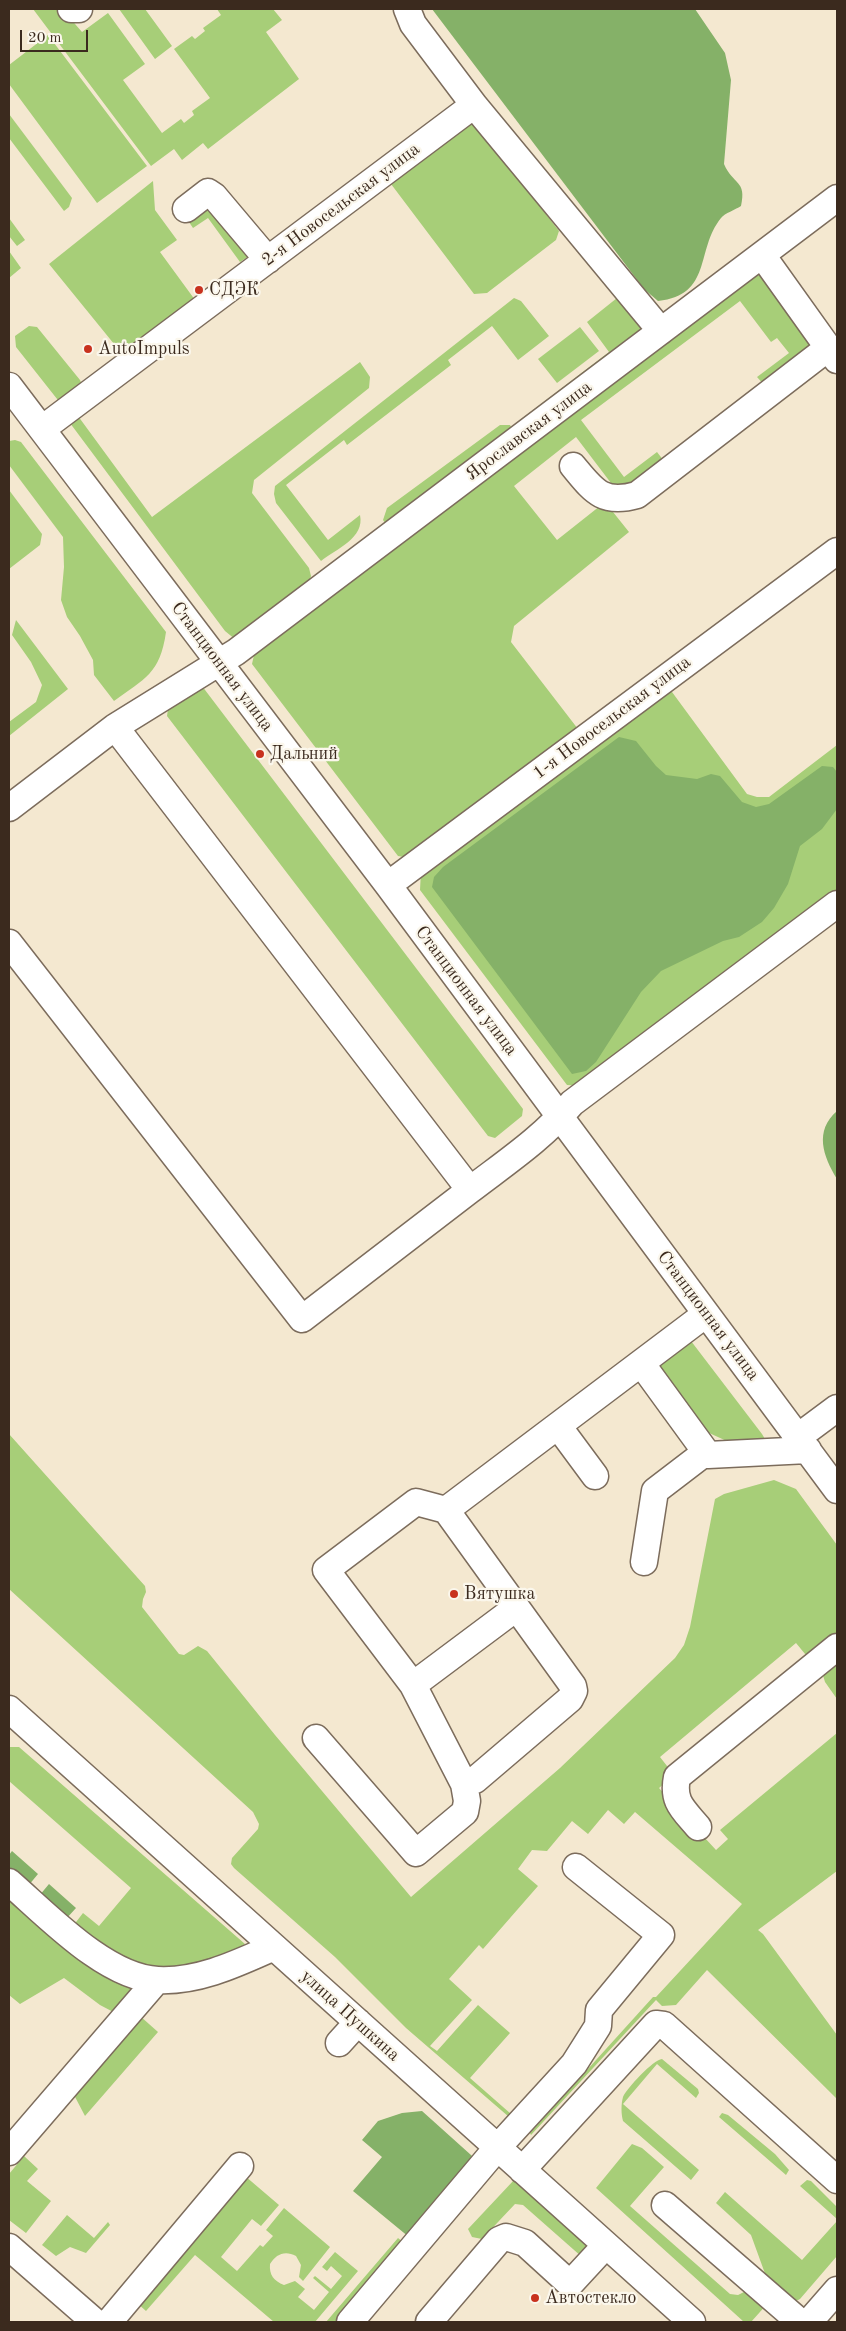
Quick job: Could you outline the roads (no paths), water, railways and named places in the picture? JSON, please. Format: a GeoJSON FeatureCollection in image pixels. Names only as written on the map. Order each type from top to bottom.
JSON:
{"type":"FeatureCollection","features":[{"type":"Feature","properties":{"kind":"street"},"geometry":{"type":"LineString","coordinates":[[71,9],[79,9]]}},
{"type":"Feature","properties":{"kind":"street"},"geometry":{"type":"LineString","coordinates":[[408,9],[413,24],[474,105],[660,331]]}},
{"type":"Feature","properties":{"kind":"street","name":"2-я Новосельская улица"},"geometry":{"type":"LineString","coordinates":[[42,429],[474,105]]}},
{"type":"Feature","properties":{"kind":"street"},"geometry":{"type":"LineString","coordinates":[[186,209],[208,192],[214,196],[268,260]]}},
{"type":"Feature","properties":{"kind":"street","name":"Ярославская улица"},"geometry":{"type":"LineString","coordinates":[[9,808],[115,727],[220,663],[837,198]]}},
{"type":"Feature","properties":{"kind":"street"},"geometry":{"type":"LineString","coordinates":[[573,466],[593,491],[609,497],[626,498],[637,495],[833,354],[762,255]]}},
{"type":"Feature","properties":{"kind":"street","name":"Станционная улица"},"geometry":{"type":"LineString","coordinates":[[9,386],[388,885],[837,1490]]}},
{"type":"Feature","properties":{"kind":"street","name":"1-я Новосельская улица"},"geometry":{"type":"LineString","coordinates":[[388,885],[837,551]]}},
{"type":"Feature","properties":{"kind":"street"},"geometry":{"type":"LineString","coordinates":[[115,727],[470,1190]]}},
{"type":"Feature","properties":{"kind":"street"},"geometry":{"type":"LineString","coordinates":[[9,943],[302,1319],[470,1190],[560,1118],[572,1103],[837,904]]}},
{"type":"Feature","properties":{"kind":"street"},"geometry":{"type":"LineString","coordinates":[[446,1510],[706,1314]]}},
{"type":"Feature","properties":{"kind":"street"},"geometry":{"type":"LineString","coordinates":[[641,1363],[708,1455],[803,1444],[837,1408]]}},
{"type":"Feature","properties":{"kind":"street"},"geometry":{"type":"LineString","coordinates":[[558,1426],[596,1476]]}},
{"type":"Feature","properties":{"kind":"street"},"geometry":{"type":"LineString","coordinates":[[644,1562],[655,1491],[706,1452]]}},
{"type":"Feature","properties":{"kind":"street"},"geometry":{"type":"LineString","coordinates":[[316,1738],[416,1853],[465,1812],[468,1801],[464,1784],[413,1685],[326,1570],[416,1502],[446,1510],[573,1686],[574,1692],[570,1699],[475,1780],[464,1784]]}},
{"type":"Feature","properties":{"kind":"street"},"geometry":{"type":"LineString","coordinates":[[413,1685],[516,1608]]}},
{"type":"Feature","properties":{"kind":"street"},"geometry":{"type":"LineString","coordinates":[[698,1828],[679,1805],[674,1791],[677,1777],[837,1647]]}},
{"type":"Feature","properties":{"kind":"street","name":"улица Пушкина"},"geometry":{"type":"LineString","coordinates":[[9,1709],[691,2322]]}},
{"type":"Feature","properties":{"kind":"street"},"geometry":{"type":"LineString","coordinates":[[350,2322],[497,2148],[574,2064],[598,2026],[599,2010],[661,1936],[576,1866]]}},
{"type":"Feature","properties":{"kind":"street"},"geometry":{"type":"LineString","coordinates":[[9,1882],[95,1955],[124,1973],[157,1980],[192,1978],[237,1964],[274,1947]]}},
{"type":"Feature","properties":{"kind":"street"},"geometry":{"type":"LineString","coordinates":[[9,2152],[157,1980]]}},
{"type":"Feature","properties":{"kind":"street"},"geometry":{"type":"LineString","coordinates":[[340,2043],[358,2022]]}},
{"type":"Feature","properties":{"kind":"street"},"geometry":{"type":"LineString","coordinates":[[522,2170],[656,2024],[664,2025],[837,2180]]}},
{"type":"Feature","properties":{"kind":"street"},"geometry":{"type":"LineString","coordinates":[[109,2322],[240,2166]]}},
{"type":"Feature","properties":{"kind":"street"},"geometry":{"type":"LineString","coordinates":[[665,2205],[800,2322]]}},
{"type":"Feature","properties":{"kind":"street"},"geometry":{"type":"LineString","coordinates":[[429,2322],[499,2240],[506,2237],[525,2243],[570,2284],[606,2245]]}},
{"type":"Feature","properties":{"kind":"street"},"geometry":{"type":"LineString","coordinates":[[9,2247],[95,2322]]}},
{"type":"Feature","properties":{"kind":"street"},"geometry":{"type":"LineString","coordinates":[[809,2322],[837,2290]]}},
{"type":"Feature","properties":{"kind":"place","name":"СДЭК"},"geometry":{"type":"Point","coordinates":[199,290]}},
{"type":"Feature","properties":{"kind":"place","name":"AutoImpuls"},"geometry":{"type":"Point","coordinates":[88,349]}},
{"type":"Feature","properties":{"kind":"place","name":"Дальний"},"geometry":{"type":"Point","coordinates":[260,754]}},
{"type":"Feature","properties":{"kind":"place","name":"Вятушка"},"geometry":{"type":"Point","coordinates":[454,1594]}},
{"type":"Feature","properties":{"kind":"place","name":"Автостекло"},"geometry":{"type":"Point","coordinates":[535,2298]}}]}
